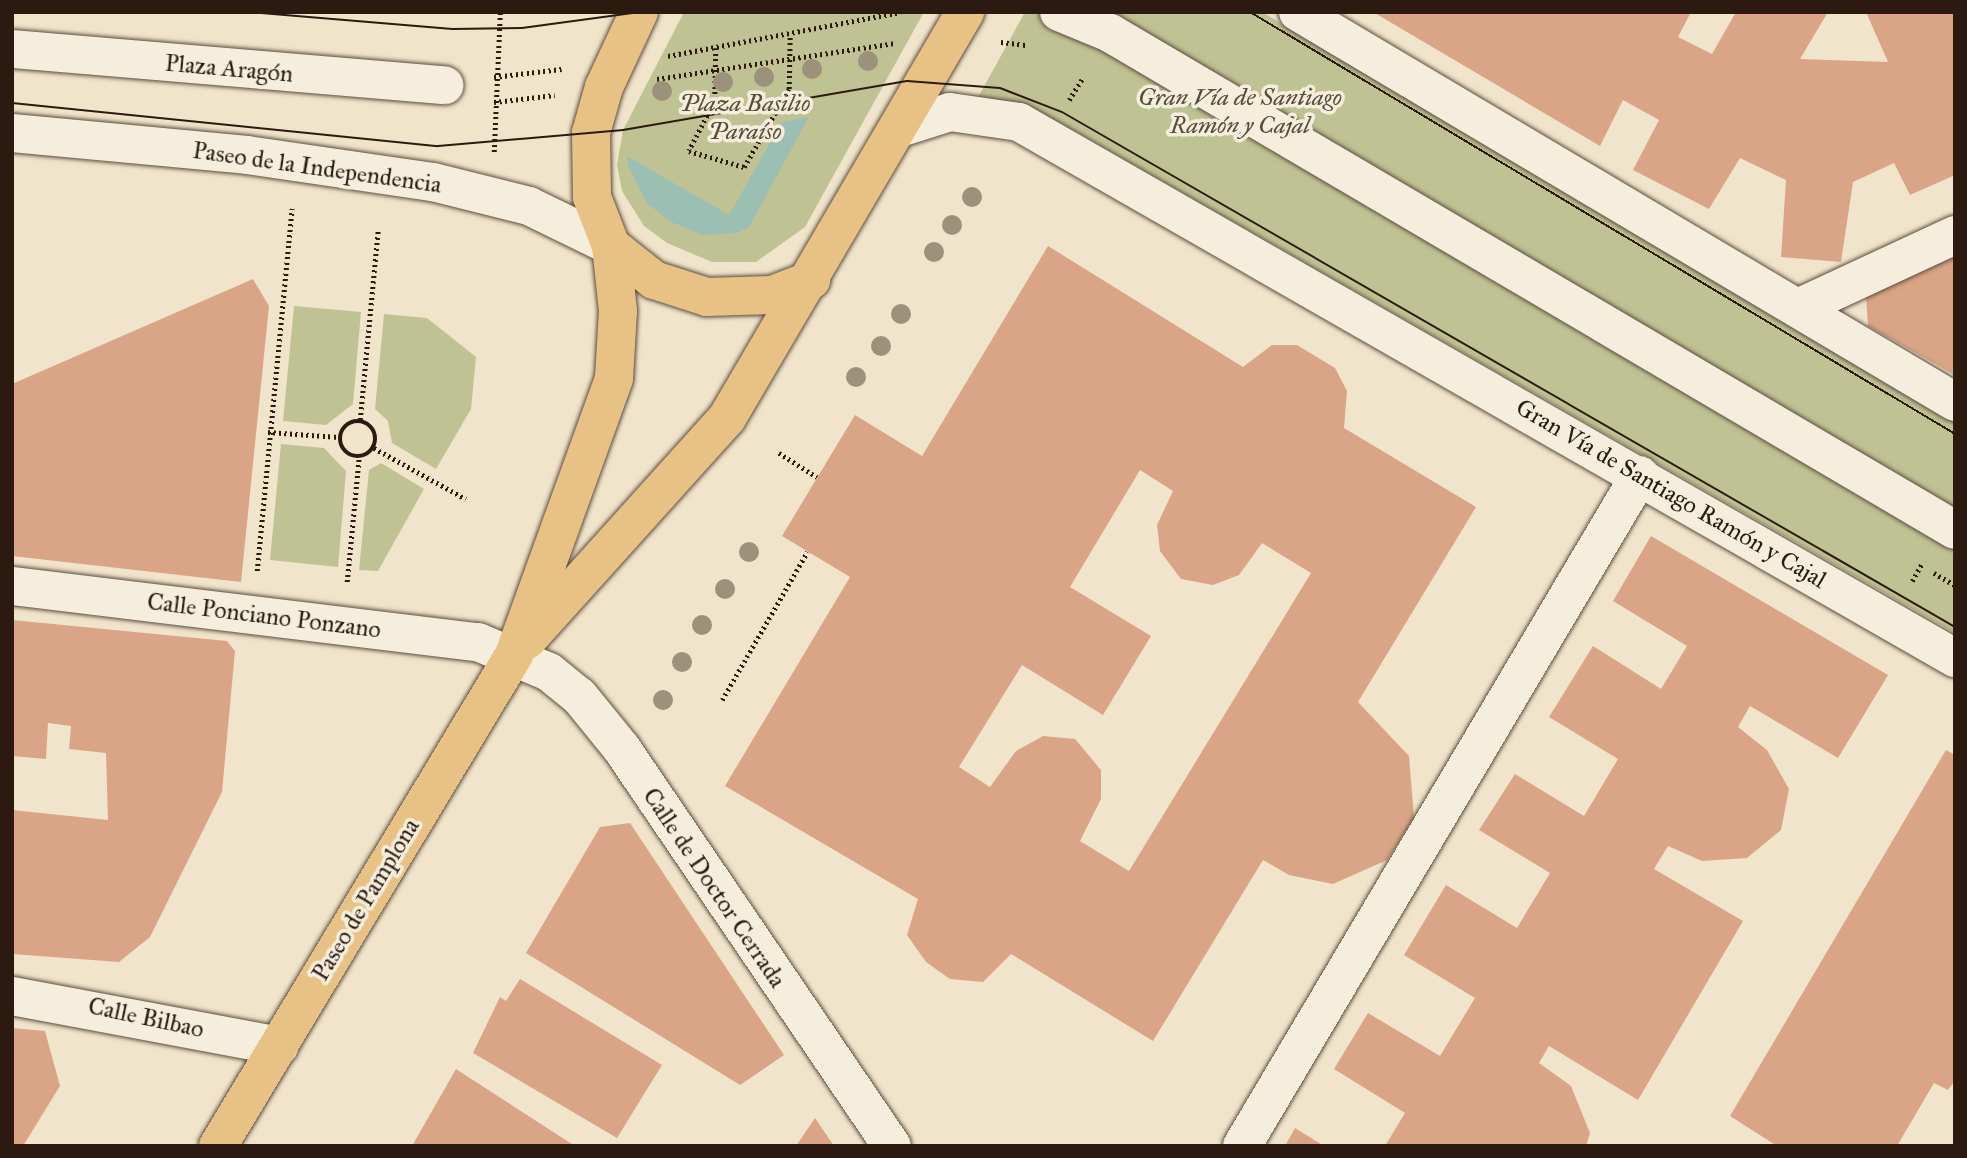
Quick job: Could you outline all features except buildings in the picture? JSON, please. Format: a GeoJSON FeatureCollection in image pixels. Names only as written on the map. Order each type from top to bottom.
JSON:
{"type":"FeatureCollection","features":[{"type":"Feature","properties":{"kind":"main road"},"geometry":{"type":"LineString","coordinates":[[639,12],[604,87],[592,133],[592,197],[611,246],[654,280],[707,297],[772,295],[811,280],[965,12]]}},
{"type":"Feature","properties":{"kind":"main road","name":"Paseo de Pamplona"},"geometry":{"type":"LineString","coordinates":[[514,655],[614,378],[618,311],[611,246]]}},
{"type":"Feature","properties":{"kind":"main road","name":"Paseo de Pamplona"},"geometry":{"type":"LineString","coordinates":[[218,1146],[514,655],[727,418],[811,280]]}},
{"type":"Feature","properties":{"kind":"street"},"geometry":{"type":"LineString","coordinates":[[1059,12],[1110,33],[1955,530]]}},
{"type":"Feature","properties":{"kind":"street"},"geometry":{"type":"LineString","coordinates":[[1298,12],[1800,307],[1955,402]]}},
{"type":"Feature","properties":{"kind":"street","name":"Plaza Aragón"},"geometry":{"type":"LineString","coordinates":[[12,49],[445,85]]}},
{"type":"Feature","properties":{"kind":"street","name":"Gran Vía de Santiago Ramón y Cajal"},"geometry":{"type":"LineString","coordinates":[[900,128],[950,112],[1018,122],[1640,475],[1955,658]]}},
{"type":"Feature","properties":{"kind":"street","name":"Paseo de la Independencia"},"geometry":{"type":"LineString","coordinates":[[12,133],[247,155],[433,183],[530,206],[611,246]]}},
{"type":"Feature","properties":{"kind":"street"},"geometry":{"type":"LineString","coordinates":[[1800,307],[1955,234]]}},
{"type":"Feature","properties":{"kind":"street"},"geometry":{"type":"LineString","coordinates":[[1242,1146],[1640,475]]}},
{"type":"Feature","properties":{"kind":"street","name":"Calle Ponciano Ponzano"},"geometry":{"type":"LineString","coordinates":[[12,586],[445,637],[514,655]]}},
{"type":"Feature","properties":{"kind":"street","name":"Calle de Doctor Cerrada"},"geometry":{"type":"LineString","coordinates":[[514,655],[579,696],[622,749],[892,1146]]}},
{"type":"Feature","properties":{"kind":"street","name":"Calle Bilbao"},"geometry":{"type":"LineString","coordinates":[[12,996],[279,1046]]}},
{"type":"Feature","properties":{"kind":"path"},"geometry":{"type":"LineString","coordinates":[[495,162],[494,102],[500,12]]}},
{"type":"Feature","properties":{"kind":"path"},"geometry":{"type":"LineString","coordinates":[[660,57],[901,12]]}},
{"type":"Feature","properties":{"kind":"path"},"geometry":{"type":"LineString","coordinates":[[716,48],[711,71],[715,102],[689,151],[744,167],[789,89],[790,34]]}},
{"type":"Feature","properties":{"kind":"path"},"geometry":{"type":"LineString","coordinates":[[649,80],[910,41]]}},
{"type":"Feature","properties":{"kind":"path"},"geometry":{"type":"LineString","coordinates":[[445,85],[566,69]]}},
{"type":"Feature","properties":{"kind":"path"},"geometry":{"type":"LineString","coordinates":[[1069,101],[1082,79]]}},
{"type":"Feature","properties":{"kind":"path"},"geometry":{"type":"LineString","coordinates":[[494,102],[552,96]]}},
{"type":"Feature","properties":{"kind":"path"},"geometry":{"type":"LineString","coordinates":[[257,576],[268,432],[292,209]]}},
{"type":"Feature","properties":{"kind":"path"},"geometry":{"type":"LineString","coordinates":[[360,420],[378,230]]}},
{"type":"Feature","properties":{"kind":"path"},"geometry":{"type":"LineString","coordinates":[[339,438],[349,423],[360,420],[374,429],[374,448]]}},
{"type":"Feature","properties":{"kind":"path"},"geometry":{"type":"LineString","coordinates":[[268,432],[339,438]]}},
{"type":"Feature","properties":{"kind":"path"},"geometry":{"type":"LineString","coordinates":[[339,438],[346,454],[359,458]]}},
{"type":"Feature","properties":{"kind":"path"},"geometry":{"type":"LineString","coordinates":[[359,458],[374,448]]}},
{"type":"Feature","properties":{"kind":"path"},"geometry":{"type":"LineString","coordinates":[[374,448],[466,499]]}},
{"type":"Feature","properties":{"kind":"path"},"geometry":{"type":"LineString","coordinates":[[779,453],[817,477]]}},
{"type":"Feature","properties":{"kind":"path"},"geometry":{"type":"LineString","coordinates":[[346,597],[359,458]]}},
{"type":"Feature","properties":{"kind":"path"},"geometry":{"type":"LineString","coordinates":[[722,700],[807,552]]}},
{"type":"Feature","properties":{"kind":"green space","name":"Plaza Basilio Paraíso"},"geometry":{"type":"Polygon","coordinates":[[[684,12],[924,12],[805,227],[756,262],[712,262],[667,243],[644,226],[622,191],[617,165],[623,130],[684,12]]]}},
{"type":"Feature","properties":{"kind":"green space","name":"Gran Vía de Santiago Ramón y Cajal"},"geometry":{"type":"Polygon","coordinates":[[[1025,12],[1262,12],[1955,418],[1955,633],[1062,124],[976,101],[1025,12]]]}},
{"type":"Feature","properties":{"kind":"green space"},"geometry":{"type":"Polygon","coordinates":[[[294,306],[361,312],[353,404],[326,425],[283,421],[294,306]]]}},
{"type":"Feature","properties":{"kind":"green space"},"geometry":{"type":"Polygon","coordinates":[[[384,314],[427,318],[476,357],[471,409],[436,469],[392,443],[388,421],[375,409],[384,314]]]}},
{"type":"Feature","properties":{"kind":"green space"},"geometry":{"type":"Polygon","coordinates":[[[281,444],[324,448],[346,471],[338,567],[270,560],[281,444]]]}},
{"type":"Feature","properties":{"kind":"green space"},"geometry":{"type":"Polygon","coordinates":[[[381,463],[424,489],[378,571],[359,570],[369,470],[381,463]]]}},
{"type":"Feature","properties":{"kind":"water"},"geometry":{"type":"Polygon","coordinates":[[[809,117],[749,227],[738,233],[703,235],[669,221],[646,202],[628,166],[627,156],[729,215],[782,122],[809,117]]]}},
{"type":"Feature","properties":{"kind":"tram line"},"geometry":{"type":"LineString","coordinates":[[249,12],[452,29],[522,28],[640,12]]}},
{"type":"Feature","properties":{"kind":"tram line"},"geometry":{"type":"LineString","coordinates":[[1250,12],[1955,434]]}},
{"type":"Feature","properties":{"kind":"tram line"},"geometry":{"type":"LineString","coordinates":[[12,103],[438,146],[623,130],[907,81],[1000,88],[1062,112],[1955,627]]}}]}
